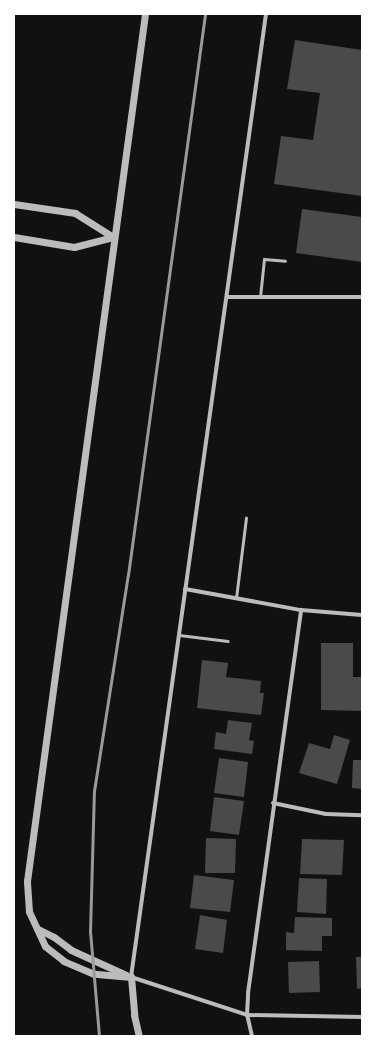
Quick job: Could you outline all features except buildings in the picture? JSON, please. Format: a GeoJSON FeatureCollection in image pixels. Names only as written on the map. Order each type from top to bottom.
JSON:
{"type":"FeatureCollection","features":[{"type":"Feature","properties":{"kind":"street"},"geometry":{"type":"LineString","coordinates":[[131,978],[94,974],[64,961],[45,946],[29,911],[27,881],[113,237],[145,14]]}},
{"type":"Feature","properties":{"kind":"street"},"geometry":{"type":"LineString","coordinates":[[139,1036],[134,1015],[131,978],[266,14]]}},
{"type":"Feature","properties":{"kind":"street"},"geometry":{"type":"LineString","coordinates":[[14,204],[75,213],[113,237]]}},
{"type":"Feature","properties":{"kind":"street"},"geometry":{"type":"LineString","coordinates":[[14,237],[74,247],[113,237]]}},
{"type":"Feature","properties":{"kind":"street"},"geometry":{"type":"LineString","coordinates":[[227,297],[362,297]]}},
{"type":"Feature","properties":{"kind":"street"},"geometry":{"type":"LineString","coordinates":[[185,589],[301,610],[362,615]]}},
{"type":"Feature","properties":{"kind":"street"},"geometry":{"type":"LineString","coordinates":[[252,1036],[247,1015],[248,993],[273,802],[301,610]]}},
{"type":"Feature","properties":{"kind":"street"},"geometry":{"type":"LineString","coordinates":[[273,802],[326,814],[362,815]]}},
{"type":"Feature","properties":{"kind":"street"},"geometry":{"type":"LineString","coordinates":[[38,929],[54,937],[71,950],[131,978],[247,1015],[362,1017]]}},
{"type":"Feature","properties":{"kind":"lane"},"geometry":{"type":"LineString","coordinates":[[260,297],[264,259],[285,261]]}},
{"type":"Feature","properties":{"kind":"lane"},"geometry":{"type":"LineString","coordinates":[[236,598],[246,518]]}},
{"type":"Feature","properties":{"kind":"lane"},"geometry":{"type":"LineString","coordinates":[[179,635],[228,641]]}},
{"type":"Feature","properties":{"kind":"railway"},"geometry":{"type":"LineString","coordinates":[[99,1036],[90,932],[94,791],[128,575],[205,14]]}}]}
